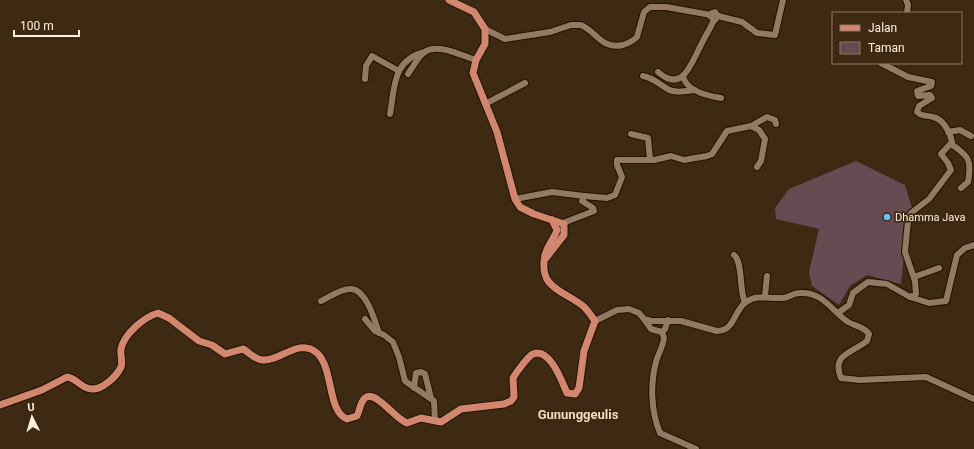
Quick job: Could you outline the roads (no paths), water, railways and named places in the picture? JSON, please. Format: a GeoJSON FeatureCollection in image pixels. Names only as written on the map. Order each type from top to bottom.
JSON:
{"type":"FeatureCollection","features":[{"type":"Feature","properties":{"kind":"main road"},"geometry":{"type":"LineString","coordinates":[[449,0],[474,12],[485,29],[485,44],[476,60],[473,73],[500,144],[515,200],[520,207],[552,220],[563,222],[565,227],[564,235],[545,260]]}},
{"type":"Feature","properties":{"kind":"main road"},"geometry":{"type":"LineString","coordinates":[[0,405],[42,390],[67,377],[84,387],[92,389],[102,386],[120,370],[122,364],[121,349],[127,337],[140,324],[158,313],[169,318],[199,341],[212,345],[225,354],[243,349],[258,359],[265,360],[300,348],[314,351],[324,363],[336,408],[346,418],[351,419],[356,416],[364,399],[370,396],[374,397],[407,423],[421,418],[443,421],[461,409],[508,403],[514,397],[513,378],[533,354],[543,355],[548,359],[560,374],[567,393],[570,395],[575,394],[579,388],[584,351],[594,321],[582,305],[553,288],[548,282],[545,274],[546,253],[556,230],[552,220]]}},
{"type":"Feature","properties":{"kind":"street"},"geometry":{"type":"LineString","coordinates":[[485,29],[506,39],[550,32],[577,24],[585,26],[599,40],[613,46],[628,44],[637,37],[644,12],[650,7],[666,7],[742,22],[757,33],[775,35],[782,0]]}},
{"type":"Feature","properties":{"kind":"street"},"geometry":{"type":"LineString","coordinates":[[906,0],[908,5],[907,12]]}},
{"type":"Feature","properties":{"kind":"street"},"geometry":{"type":"LineString","coordinates":[[658,72],[670,80],[683,76],[691,64],[714,17]]}},
{"type":"Feature","properties":{"kind":"street"},"geometry":{"type":"LineString","coordinates":[[390,114],[394,84],[399,71],[412,57],[435,50],[447,51],[476,60]]}},
{"type":"Feature","properties":{"kind":"street"},"geometry":{"type":"LineString","coordinates":[[408,74],[425,52]]}},
{"type":"Feature","properties":{"kind":"street"},"geometry":{"type":"LineString","coordinates":[[365,79],[366,66],[372,56],[399,71]]}},
{"type":"Feature","properties":{"kind":"street"},"geometry":{"type":"LineString","coordinates":[[883,64],[908,77],[931,82],[931,86],[917,91],[918,96],[929,94],[932,98],[919,106],[918,112],[920,115],[940,120],[952,140],[951,144],[941,153],[950,165],[950,172],[929,199],[911,213],[908,221],[905,252],[914,277],[916,294],[910,297]]}},
{"type":"Feature","properties":{"kind":"street"},"geometry":{"type":"LineString","coordinates":[[643,76],[658,81],[670,90],[678,92],[695,90]]}},
{"type":"Feature","properties":{"kind":"street"},"geometry":{"type":"LineString","coordinates":[[683,76],[689,86],[695,90],[706,96],[721,98]]}},
{"type":"Feature","properties":{"kind":"street"},"geometry":{"type":"LineString","coordinates":[[485,104],[525,83]]}},
{"type":"Feature","properties":{"kind":"street"},"geometry":{"type":"LineString","coordinates":[[515,200],[552,192],[607,198],[616,195],[622,177],[617,165],[617,160],[650,160],[671,156],[684,160],[707,156],[712,154],[727,131],[751,126],[767,117],[774,118],[776,124]]}},
{"type":"Feature","properties":{"kind":"street"},"geometry":{"type":"LineString","coordinates":[[751,126],[759,130],[765,139],[761,161],[758,167]]}},
{"type":"Feature","properties":{"kind":"street"},"geometry":{"type":"LineString","coordinates":[[948,132],[960,130],[971,136]]}},
{"type":"Feature","properties":{"kind":"street"},"geometry":{"type":"LineString","coordinates":[[631,134],[648,138],[650,160]]}},
{"type":"Feature","properties":{"kind":"street"},"geometry":{"type":"LineString","coordinates":[[951,144],[966,154],[969,159],[968,182],[961,188]]}},
{"type":"Feature","properties":{"kind":"street"},"geometry":{"type":"LineString","coordinates":[[563,222],[594,211],[593,208],[582,201],[584,196]]}},
{"type":"Feature","properties":{"kind":"street"},"geometry":{"type":"LineString","coordinates":[[838,313],[849,305],[856,290],[868,282],[887,284],[910,297],[929,303],[946,301],[957,255],[965,248],[974,245]]}},
{"type":"Feature","properties":{"kind":"street"},"geometry":{"type":"LineString","coordinates":[[734,255],[739,262],[740,286],[745,303]]}},
{"type":"Feature","properties":{"kind":"street"},"geometry":{"type":"LineString","coordinates":[[914,277],[939,268]]}},
{"type":"Feature","properties":{"kind":"street"},"geometry":{"type":"LineString","coordinates":[[765,296],[767,276]]}},
{"type":"Feature","properties":{"kind":"street"},"geometry":{"type":"LineString","coordinates":[[321,301],[347,289],[356,290],[368,304],[379,333]]}},
{"type":"Feature","properties":{"kind":"street"},"geometry":{"type":"LineString","coordinates":[[644,318],[651,320],[681,321],[717,331],[723,330],[731,325],[745,303],[754,298],[765,296],[782,298],[798,293],[815,295],[825,300],[838,313],[853,324],[865,329],[869,335],[867,341],[843,356],[838,363],[837,368],[841,378],[860,380],[926,377],[974,399]]}},
{"type":"Feature","properties":{"kind":"street"},"geometry":{"type":"LineString","coordinates":[[594,321],[610,313],[623,309],[634,310],[644,318],[651,329],[662,332]]}},
{"type":"Feature","properties":{"kind":"street"},"geometry":{"type":"LineString","coordinates":[[365,319],[379,333],[393,342],[399,357],[403,379],[414,388],[431,398]]}},
{"type":"Feature","properties":{"kind":"street"},"geometry":{"type":"LineString","coordinates":[[662,332],[665,329],[668,320]]}},
{"type":"Feature","properties":{"kind":"street"},"geometry":{"type":"LineString","coordinates":[[662,332],[664,338],[656,360],[652,383],[652,400],[657,425],[660,433],[696,449]]}},
{"type":"Feature","properties":{"kind":"street"},"geometry":{"type":"LineString","coordinates":[[414,388],[416,373],[421,372],[425,374],[431,398],[434,403],[435,420]]}},
{"type":"Feature","properties":{"kind":"place","name":"Dhamma Java"},"geometry":{"type":"Point","coordinates":[887,217]}},
{"type":"Feature","properties":{"kind":"district","name":"Gununggeulis"},"geometry":{"type":"Point","coordinates":[578,414]}}]}
